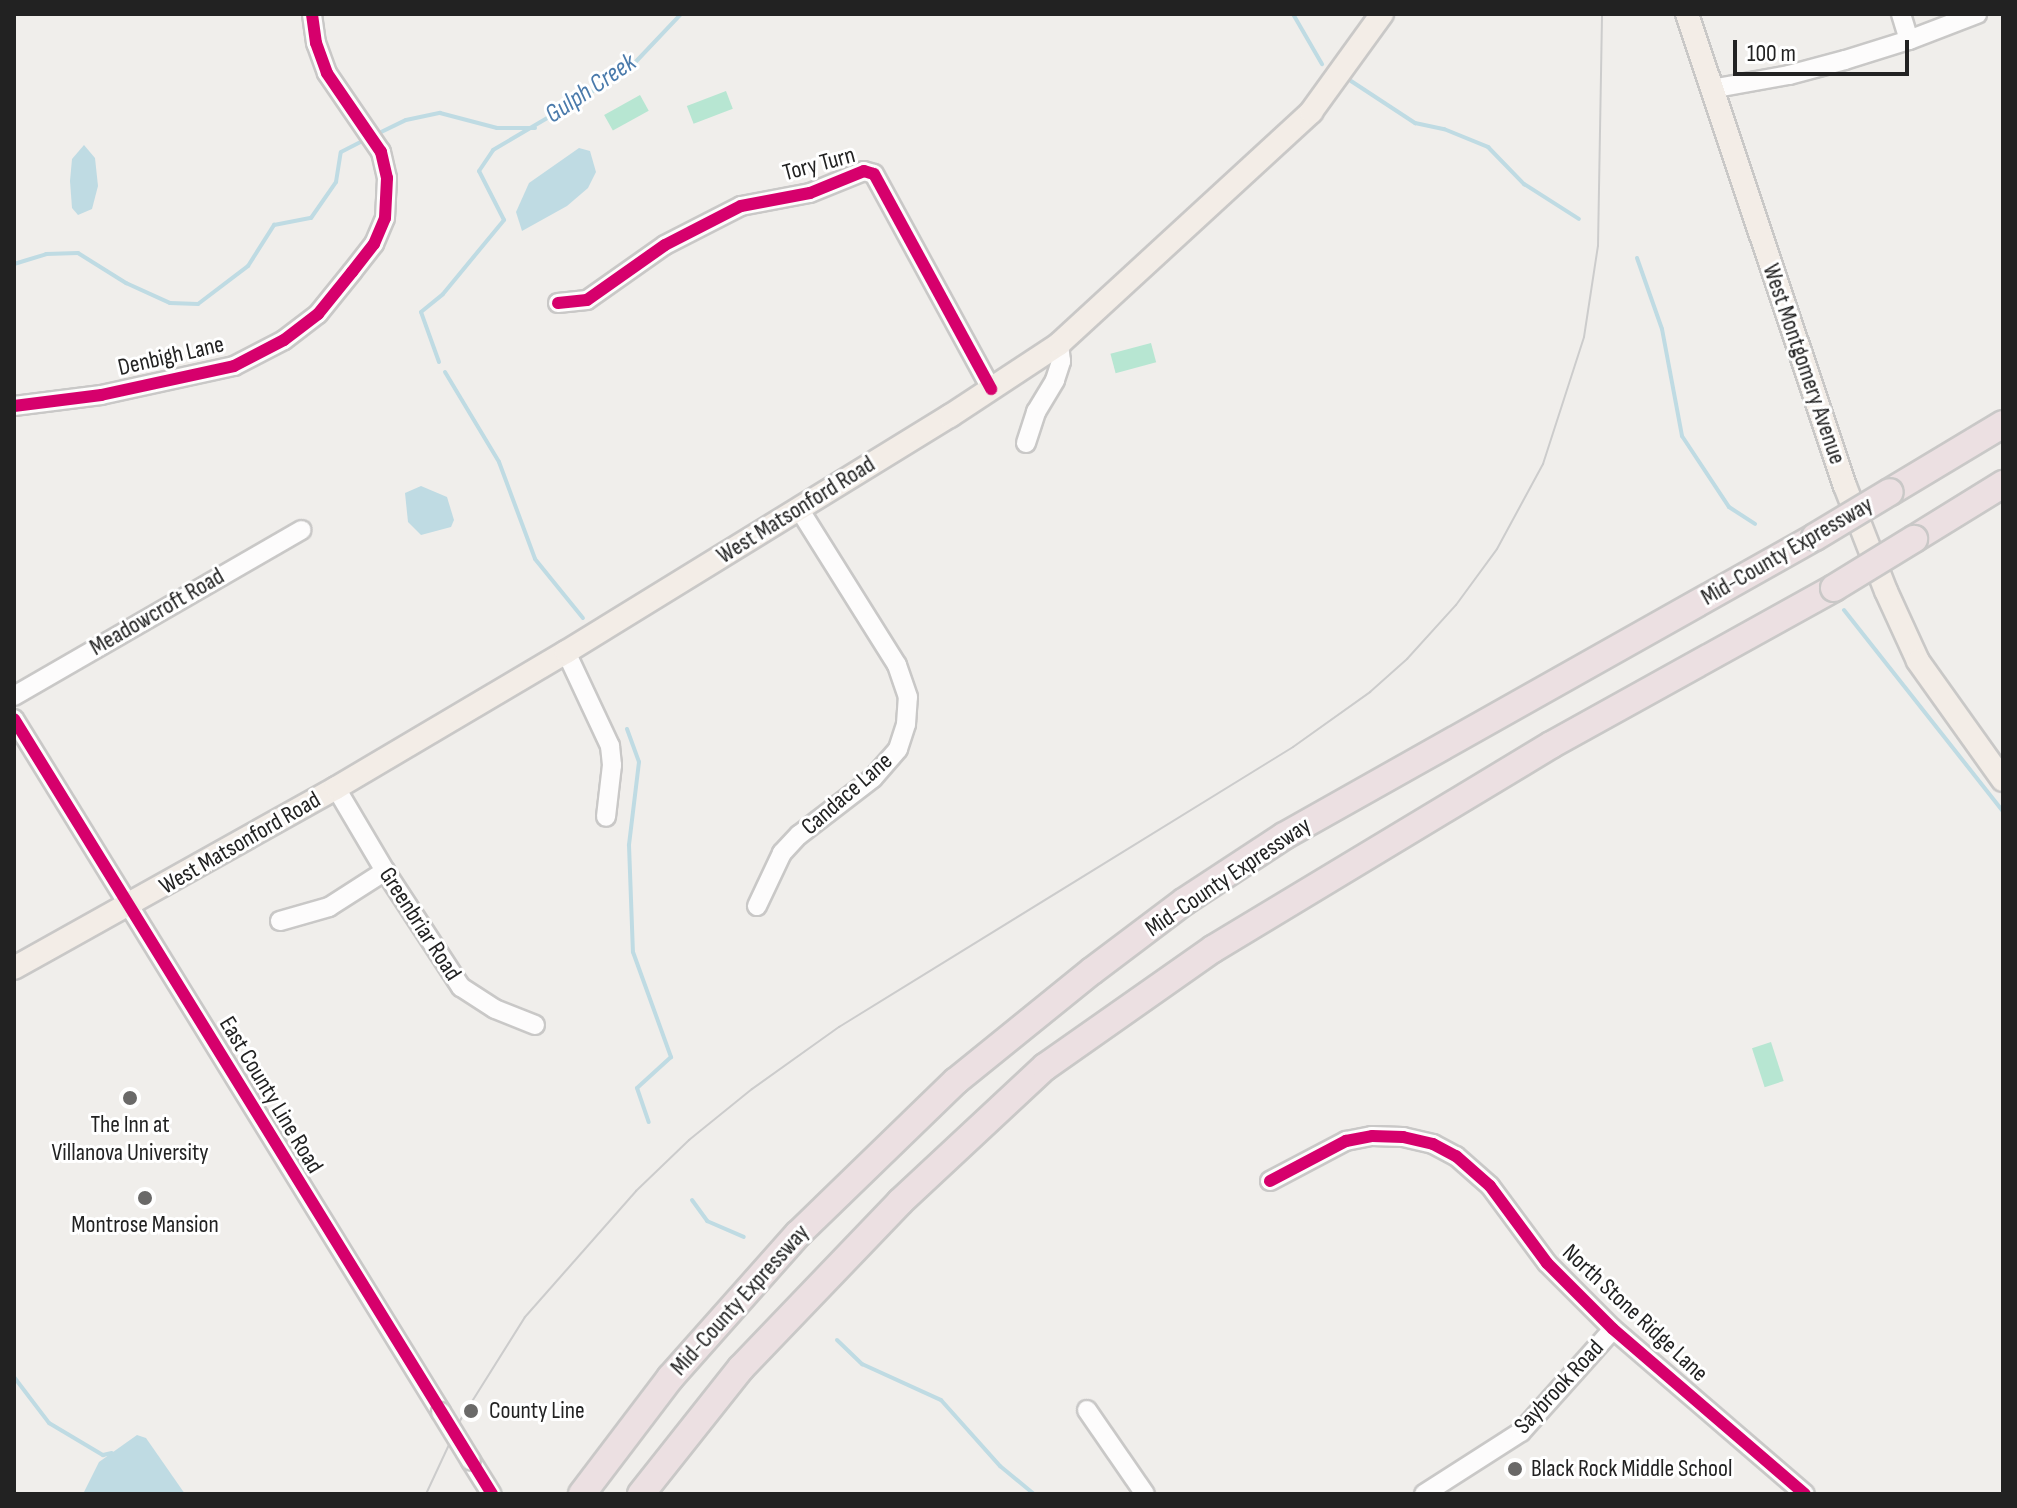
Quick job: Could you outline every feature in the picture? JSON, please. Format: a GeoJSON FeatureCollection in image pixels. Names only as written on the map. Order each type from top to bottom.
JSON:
{"type":"FeatureCollection","features":[{"type":"Feature","properties":{"kind":"highway","name":"Mid-County Expressway"},"geometry":{"type":"LineString","coordinates":[[582,1494],[670,1378],[798,1234],[956,1081],[1092,971],[1185,901],[1284,836],[1815,537],[2003,424]]}},
{"type":"Feature","properties":{"kind":"highway","name":"Mid-County Expressway"},"geometry":{"type":"LineString","coordinates":[[641,1494],[741,1368],[900,1202],[1045,1067],[1213,949],[1551,745],[1834,588],[2003,484]]}},
{"type":"Feature","properties":{"kind":"main road","name":"West Matsonford Road"},"geometry":{"type":"LineString","coordinates":[[14,968],[336,788],[566,652],[1059,344],[1311,112],[1382,14]]}},
{"type":"Feature","properties":{"kind":"main road","name":"West Montgomery Avenue"},"geometry":{"type":"LineString","coordinates":[[1687,14],[1845,486],[1886,591],[1918,661],[2003,780]]}},
{"type":"Feature","properties":{"kind":"street","name":"Denbigh Lane"},"geometry":{"type":"LineString","coordinates":[[14,406],[101,395],[234,366],[284,340],[318,314],[374,244],[385,218],[387,178],[381,152],[327,73],[316,43],[312,14]]}},
{"type":"Feature","properties":{"kind":"street"},"geometry":{"type":"LineString","coordinates":[[1901,14],[1909,40]]}},
{"type":"Feature","properties":{"kind":"street"},"geometry":{"type":"LineString","coordinates":[[1711,89],[1789,75],[1909,40],[1977,14]]}},
{"type":"Feature","properties":{"kind":"street","name":"Tory Turn"},"geometry":{"type":"LineString","coordinates":[[558,303],[587,300],[665,245],[741,206],[810,193],[864,171],[874,174],[991,389]]}},
{"type":"Feature","properties":{"kind":"street"},"geometry":{"type":"LineString","coordinates":[[1026,443],[1036,412],[1055,380],[1061,361],[1059,344]]}},
{"type":"Feature","properties":{"kind":"street","name":"Candace Lane"},"geometry":{"type":"LineString","coordinates":[[757,906],[782,853],[799,835],[873,778],[898,749],[906,724],[908,697],[897,665],[799,509]]}},
{"type":"Feature","properties":{"kind":"street","name":"Meadowcroft Road"},"geometry":{"type":"LineString","coordinates":[[14,696],[301,530]]}},
{"type":"Feature","properties":{"kind":"street"},"geometry":{"type":"LineString","coordinates":[[566,652],[610,746],[612,765],[606,817]]}},
{"type":"Feature","properties":{"kind":"street","name":"East County Line Road"},"geometry":{"type":"LineString","coordinates":[[14,719],[492,1494]]}},
{"type":"Feature","properties":{"kind":"street","name":"Greenbriar Road"},"geometry":{"type":"LineString","coordinates":[[336,788],[385,871],[461,987],[495,1009],[535,1025]]}},
{"type":"Feature","properties":{"kind":"street"},"geometry":{"type":"LineString","coordinates":[[280,921],[329,907],[385,871]]}},
{"type":"Feature","properties":{"kind":"street","name":"North Stone Ridge Lane"},"geometry":{"type":"LineString","coordinates":[[1270,1181],[1346,1141],[1403,1137],[1433,1144],[1456,1156],[1490,1186],[1547,1263],[1613,1329],[1805,1494]]}},
{"type":"Feature","properties":{"kind":"street","name":"Saybrook Road"},"geometry":{"type":"LineString","coordinates":[[1424,1494],[1521,1432],[1613,1329]]}},
{"type":"Feature","properties":{"kind":"street"},"geometry":{"type":"LineString","coordinates":[[1087,1410],[1145,1494]]}},
{"type":"Feature","properties":{"kind":"green space"},"geometry":{"type":"Polygon","coordinates":[[[726,91],[733,109],[694,124],[687,106],[726,91]]]}},
{"type":"Feature","properties":{"kind":"green space"},"geometry":{"type":"Polygon","coordinates":[[[640,95],[649,111],[613,131],[604,115],[640,95]]]}},
{"type":"Feature","properties":{"kind":"green space"},"geometry":{"type":"Polygon","coordinates":[[[1151,343],[1156,362],[1116,373],[1110,354],[1151,343]]]}},
{"type":"Feature","properties":{"kind":"green space"},"geometry":{"type":"Polygon","coordinates":[[[1771,1042],[1784,1081],[1765,1087],[1752,1048],[1771,1042]]]}},
{"type":"Feature","properties":{"kind":"water"},"geometry":{"type":"Polygon","coordinates":[[[84,145],[95,158],[98,186],[92,209],[78,215],[72,208],[70,181],[72,159],[84,145]]]}},
{"type":"Feature","properties":{"kind":"water"},"geometry":{"type":"Polygon","coordinates":[[[579,148],[590,151],[596,172],[588,188],[567,206],[522,231],[516,212],[529,183],[579,148]]]}},
{"type":"Feature","properties":{"kind":"water"},"geometry":{"type":"Polygon","coordinates":[[[421,486],[447,497],[454,520],[451,527],[421,535],[408,522],[405,493],[421,486]]]}},
{"type":"Feature","properties":{"kind":"water"},"geometry":{"type":"Polygon","coordinates":[[[137,1435],[146,1438],[185,1494],[83,1494],[99,1462],[137,1435]]]}},
{"type":"Feature","properties":{"kind":"waterway"},"geometry":{"type":"LineString","coordinates":[[439,362],[421,312],[443,294],[504,220],[479,171],[493,150],[627,71],[681,14]]}},
{"type":"Feature","properties":{"kind":"waterway"},"geometry":{"type":"LineString","coordinates":[[1293,14],[1322,64]]}},
{"type":"Feature","properties":{"kind":"waterway"},"geometry":{"type":"LineString","coordinates":[[1351,81],[1415,123],[1444,129],[1488,147],[1524,184],[1579,219]]}},
{"type":"Feature","properties":{"kind":"waterway","name":"Gulph Creek"},"geometry":{"type":"LineString","coordinates":[[375,135],[406,120],[440,113],[497,128],[535,128]]}},
{"type":"Feature","properties":{"kind":"waterway","name":"Gulph Creek"},"geometry":{"type":"LineString","coordinates":[[14,264],[46,254],[78,253],[126,283],[170,303],[198,304],[248,266],[274,225],[311,218],[336,182],[341,152],[367,139]]}},
{"type":"Feature","properties":{"kind":"waterway"},"geometry":{"type":"LineString","coordinates":[[1637,258],[1662,329],[1682,436],[1729,507],[1755,524]]}},
{"type":"Feature","properties":{"kind":"waterway"},"geometry":{"type":"LineString","coordinates":[[445,372],[499,462],[535,559],[583,618]]}},
{"type":"Feature","properties":{"kind":"waterway"},"geometry":{"type":"LineString","coordinates":[[1844,610],[2003,811]]}},
{"type":"Feature","properties":{"kind":"waterway"},"geometry":{"type":"LineString","coordinates":[[627,729],[639,762],[629,845],[633,952],[671,1057],[637,1088],[649,1122]]}},
{"type":"Feature","properties":{"kind":"waterway"},"geometry":{"type":"LineString","coordinates":[[692,1200],[707,1221],[744,1237]]}},
{"type":"Feature","properties":{"kind":"waterway"},"geometry":{"type":"LineString","coordinates":[[837,1340],[862,1364],[941,1400],[1000,1466],[1034,1494]]}},
{"type":"Feature","properties":{"kind":"waterway"},"geometry":{"type":"LineString","coordinates":[[14,1377],[49,1423],[103,1455],[112,1453]]}},
{"type":"Feature","properties":{"kind":"tram line"},"geometry":{"type":"LineString","coordinates":[[426,1494],[461,1419],[525,1317],[636,1191],[689,1140],[752,1089],[839,1027],[1293,747],[1370,692],[1407,659],[1456,605],[1497,549],[1543,464],[1584,337],[1598,246],[1602,14]]}},
{"type":"Feature","properties":{"kind":"cycle path"},"geometry":{"type":"LineString","coordinates":[[14,406],[101,395],[234,366],[284,340],[318,314],[374,244],[385,218],[387,178],[381,152],[327,73],[316,43],[312,14]]}},
{"type":"Feature","properties":{"kind":"cycle path"},"geometry":{"type":"LineString","coordinates":[[558,303],[587,300],[665,245],[741,206],[810,193],[864,171],[874,174],[991,389]]}},
{"type":"Feature","properties":{"kind":"cycle path"},"geometry":{"type":"LineString","coordinates":[[14,719],[492,1494]]}},
{"type":"Feature","properties":{"kind":"cycle path"},"geometry":{"type":"LineString","coordinates":[[1270,1181],[1346,1141],[1372,1136],[1403,1137],[1433,1144],[1456,1156],[1490,1186],[1547,1263],[1613,1329],[1805,1494]]}},
{"type":"Feature","properties":{"kind":"place","name":"The Inn at Villanova University"},"geometry":{"type":"Point","coordinates":[130,1098]}},
{"type":"Feature","properties":{"kind":"place","name":"Montrose Mansion"},"geometry":{"type":"Point","coordinates":[145,1198]}},
{"type":"Feature","properties":{"kind":"place","name":"County Line"},"geometry":{"type":"Point","coordinates":[471,1411]}},
{"type":"Feature","properties":{"kind":"place","name":"Black Rock Middle School"},"geometry":{"type":"Point","coordinates":[1515,1469]}}]}
